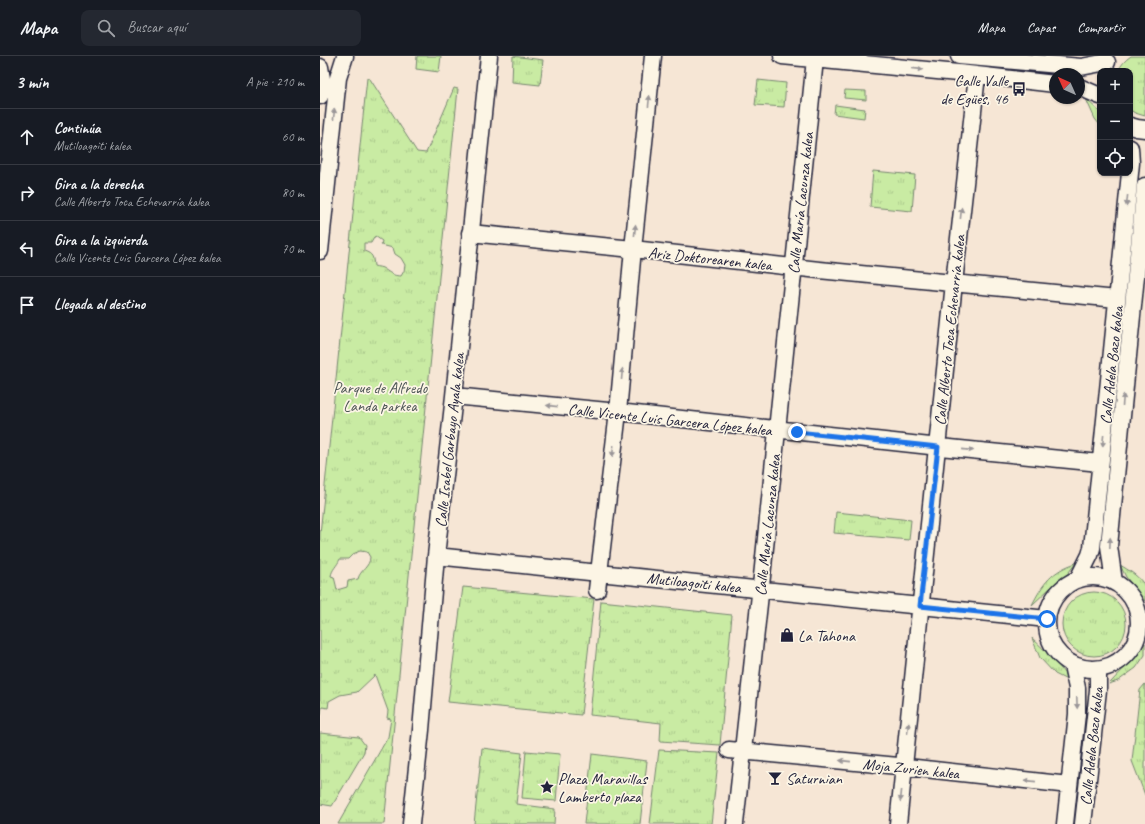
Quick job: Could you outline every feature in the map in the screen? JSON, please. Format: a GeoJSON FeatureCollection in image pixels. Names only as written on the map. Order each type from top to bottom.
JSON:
{"type":"FeatureCollection","features":[{"type":"Feature","properties":{"kind":"street"},"geometry":{"type":"LineString","coordinates":[[320,251],[338,78],[345,56]]}},
{"type":"Feature","properties":{"kind":"street","name":"Calle Isabel Garbayo Ayala kalea"},"geometry":{"type":"LineString","coordinates":[[411,824],[421,730],[436,556],[489,56]]}},
{"type":"Feature","properties":{"kind":"street"},"geometry":{"type":"LineString","coordinates":[[597,590],[618,412],[653,56]]}},
{"type":"Feature","properties":{"kind":"street"},"geometry":{"type":"LineString","coordinates":[[782,56],[1049,83]]}},
{"type":"Feature","properties":{"kind":"street"},"geometry":{"type":"LineString","coordinates":[[959,56],[1081,67],[1107,63]]}},
{"type":"Feature","properties":{"kind":"street","name":"Calle María Lacunza kalea"},"geometry":{"type":"LineString","coordinates":[[735,824],[736,751],[760,589],[815,59]]}},
{"type":"Feature","properties":{"kind":"street"},"geometry":{"type":"LineString","coordinates":[[320,67],[322,79],[320,96]]}},
{"type":"Feature","properties":{"kind":"street","name":"Calle Alberto Toca Echevarría kalea"},"geometry":{"type":"LineString","coordinates":[[898,824],[977,75]]}},
{"type":"Feature","properties":{"kind":"street"},"geometry":{"type":"LineString","coordinates":[[1085,90],[1097,95]]}},
{"type":"Feature","properties":{"kind":"street"},"geometry":{"type":"LineString","coordinates":[[1133,127],[1145,129]]}},
{"type":"Feature","properties":{"kind":"street","name":"Calle Adela Bazo kalea"},"geometry":{"type":"LineString","coordinates":[[1078,579],[1092,548],[1100,463],[1132,301],[1131,176]]}},
{"type":"Feature","properties":{"kind":"street","name":"Calle Adela Bazo kalea"},"geometry":{"type":"LineString","coordinates":[[1114,582],[1109,546],[1132,301],[1145,186]]}},
{"type":"Feature","properties":{"kind":"street","name":"Ariz Doktorearen kalea"},"geometry":{"type":"LineString","coordinates":[[470,233],[1132,301]]}},
{"type":"Feature","properties":{"kind":"street","name":"Calle Vicente Luis Garcera López kalea"},"geometry":{"type":"LineString","coordinates":[[454,396],[1100,463]]}},
{"type":"Feature","properties":{"kind":"street","name":"Mutiloagoiti kalea"},"geometry":{"type":"LineString","coordinates":[[436,556],[1047,619]]}},
{"type":"Feature","properties":{"kind":"street"},"geometry":{"type":"LineString","coordinates":[[1090,577],[1102,578],[1114,582],[1126,591],[1142,617],[1133,646],[1124,657],[1112,665],[1098,669],[1085,669],[1072,665],[1061,657],[1052,646],[1048,633],[1047,619],[1050,606],[1057,594],[1066,585],[1078,579],[1090,577]]}},
{"type":"Feature","properties":{"kind":"street","name":"Calle Adela Bazo kalea"},"geometry":{"type":"LineString","coordinates":[[1065,824],[1077,714],[1076,688],[1072,665]]}},
{"type":"Feature","properties":{"kind":"street","name":"Calle Adela Bazo kalea"},"geometry":{"type":"LineString","coordinates":[[1083,824],[1098,690],[1098,669]]}},
{"type":"Feature","properties":{"kind":"street","name":"Moja Zurien kalea"},"geometry":{"type":"LineString","coordinates":[[736,751],[1069,785]]}},
{"type":"Feature","properties":{"kind":"green space"},"geometry":{"type":"Polygon","coordinates":[[[417,56],[441,56],[439,72],[416,69],[417,56]]]}},
{"type":"Feature","properties":{"kind":"green space"},"geometry":{"type":"Polygon","coordinates":[[[513,56],[543,60],[540,85],[512,82],[513,56]]]}},
{"type":"Feature","properties":{"kind":"green space"},"geometry":{"type":"Polygon","coordinates":[[[1131,56],[1145,56],[1145,116],[1133,112],[1133,68],[1120,68],[1131,56]]]}},
{"type":"Feature","properties":{"kind":"green space","name":"Parque de Alfredo Landa parkea"},"geometry":{"type":"Polygon","coordinates":[[[367,78],[370,79],[417,152],[426,153],[454,88],[458,89],[384,824],[338,824],[388,737],[391,719],[387,718],[388,711],[375,675],[357,692],[340,695],[329,701],[328,708],[322,707],[320,715],[320,534],[367,78]],[[375,236],[371,243],[364,243],[364,251],[372,256],[374,266],[382,268],[394,275],[401,276],[405,265],[401,258],[395,254],[393,248],[381,245],[382,241],[375,236]],[[360,551],[353,554],[348,559],[340,559],[333,569],[331,576],[334,577],[337,590],[347,587],[348,581],[358,579],[370,560],[367,552],[360,551]]]}},
{"type":"Feature","properties":{"kind":"green space"},"geometry":{"type":"Polygon","coordinates":[[[758,80],[786,83],[784,107],[755,105],[758,80]]]}},
{"type":"Feature","properties":{"kind":"green space"},"geometry":{"type":"Polygon","coordinates":[[[845,90],[866,91],[866,100],[844,98],[845,90]]]}},
{"type":"Feature","properties":{"kind":"green space"},"geometry":{"type":"Polygon","coordinates":[[[1086,99],[1097,109],[1097,121],[1086,99]]]}},
{"type":"Feature","properties":{"kind":"green space"},"geometry":{"type":"Polygon","coordinates":[[[835,105],[865,109],[864,118],[834,114],[835,105]]]}},
{"type":"Feature","properties":{"kind":"green space"},"geometry":{"type":"Polygon","coordinates":[[[873,171],[915,175],[912,211],[870,207],[873,171]]]}},
{"type":"Feature","properties":{"kind":"green space"},"geometry":{"type":"Polygon","coordinates":[[[836,512],[911,520],[909,540],[834,533],[836,512]]]}},
{"type":"Feature","properties":{"kind":"green space"},"geometry":{"type":"Polygon","coordinates":[[[1076,563],[1065,577],[1050,588],[1032,605],[1044,584],[1054,574],[1076,563]]]}},
{"type":"Feature","properties":{"kind":"green space"},"geometry":{"type":"Polygon","coordinates":[[[1120,565],[1141,580],[1145,587],[1145,601],[1126,577],[1120,565]]]}},
{"type":"Feature","properties":{"kind":"green space"},"geometry":{"type":"Polygon","coordinates":[[[463,587],[594,599],[581,715],[448,702],[463,587]]]}},
{"type":"Feature","properties":{"kind":"green space"},"geometry":{"type":"Polygon","coordinates":[[[1094,592],[1112,598],[1120,606],[1126,624],[1120,642],[1112,650],[1094,656],[1076,650],[1068,642],[1062,624],[1068,606],[1076,598],[1094,592]]]}},
{"type":"Feature","properties":{"kind":"green space"},"geometry":{"type":"Polygon","coordinates":[[[601,601],[732,615],[720,745],[660,741],[661,723],[590,715],[601,601]]]}},
{"type":"Feature","properties":{"kind":"green space"},"geometry":{"type":"Polygon","coordinates":[[[1032,638],[1052,658],[1069,681],[1055,674],[1040,658],[1032,638]]]}},
{"type":"Feature","properties":{"kind":"green space"},"geometry":{"type":"Polygon","coordinates":[[[1145,643],[1145,655],[1136,668],[1118,681],[1109,684],[1135,657],[1145,643]]]}},
{"type":"Feature","properties":{"kind":"green space"},"geometry":{"type":"Polygon","coordinates":[[[1145,684],[1145,795],[1132,761],[1140,690],[1145,684]]]}},
{"type":"Feature","properties":{"kind":"green space"},"geometry":{"type":"Polygon","coordinates":[[[320,733],[359,737],[365,745],[364,752],[332,806],[320,804],[320,733]]]}},
{"type":"Feature","properties":{"kind":"green space"},"geometry":{"type":"Polygon","coordinates":[[[482,748],[522,753],[516,804],[555,809],[554,824],[474,824],[482,748]]]}},
{"type":"Feature","properties":{"kind":"green space"},"geometry":{"type":"Polygon","coordinates":[[[659,750],[719,753],[711,824],[650,824],[659,750]]]}},
{"type":"Feature","properties":{"kind":"green space"},"geometry":{"type":"Polygon","coordinates":[[[526,751],[560,754],[556,801],[522,798],[526,751]]]}},
{"type":"Feature","properties":{"kind":"green space"},"geometry":{"type":"Polygon","coordinates":[[[592,754],[647,761],[640,824],[584,824],[592,754]]]}},
{"type":"Feature","properties":{"kind":"place","name":"Calle Valle de Egües, 46"},"geometry":{"type":"Point","coordinates":[1019,89]}},
{"type":"Feature","properties":{"kind":"place","name":"La Tahona"},"geometry":{"type":"Point","coordinates":[787,635]}},
{"type":"Feature","properties":{"kind":"place","name":"Saturnian"},"geometry":{"type":"Point","coordinates":[775,778]}},
{"type":"Feature","properties":{"kind":"place","name":"Plaza Maravillas Lamberto plaza"},"geometry":{"type":"Point","coordinates":[547,787]}},
{"type":"Feature","properties":{"kind":"route"},"geometry":{"type":"LineString","coordinates":[[797,432],[938,447],[920,606],[1047,619]]}}]}
